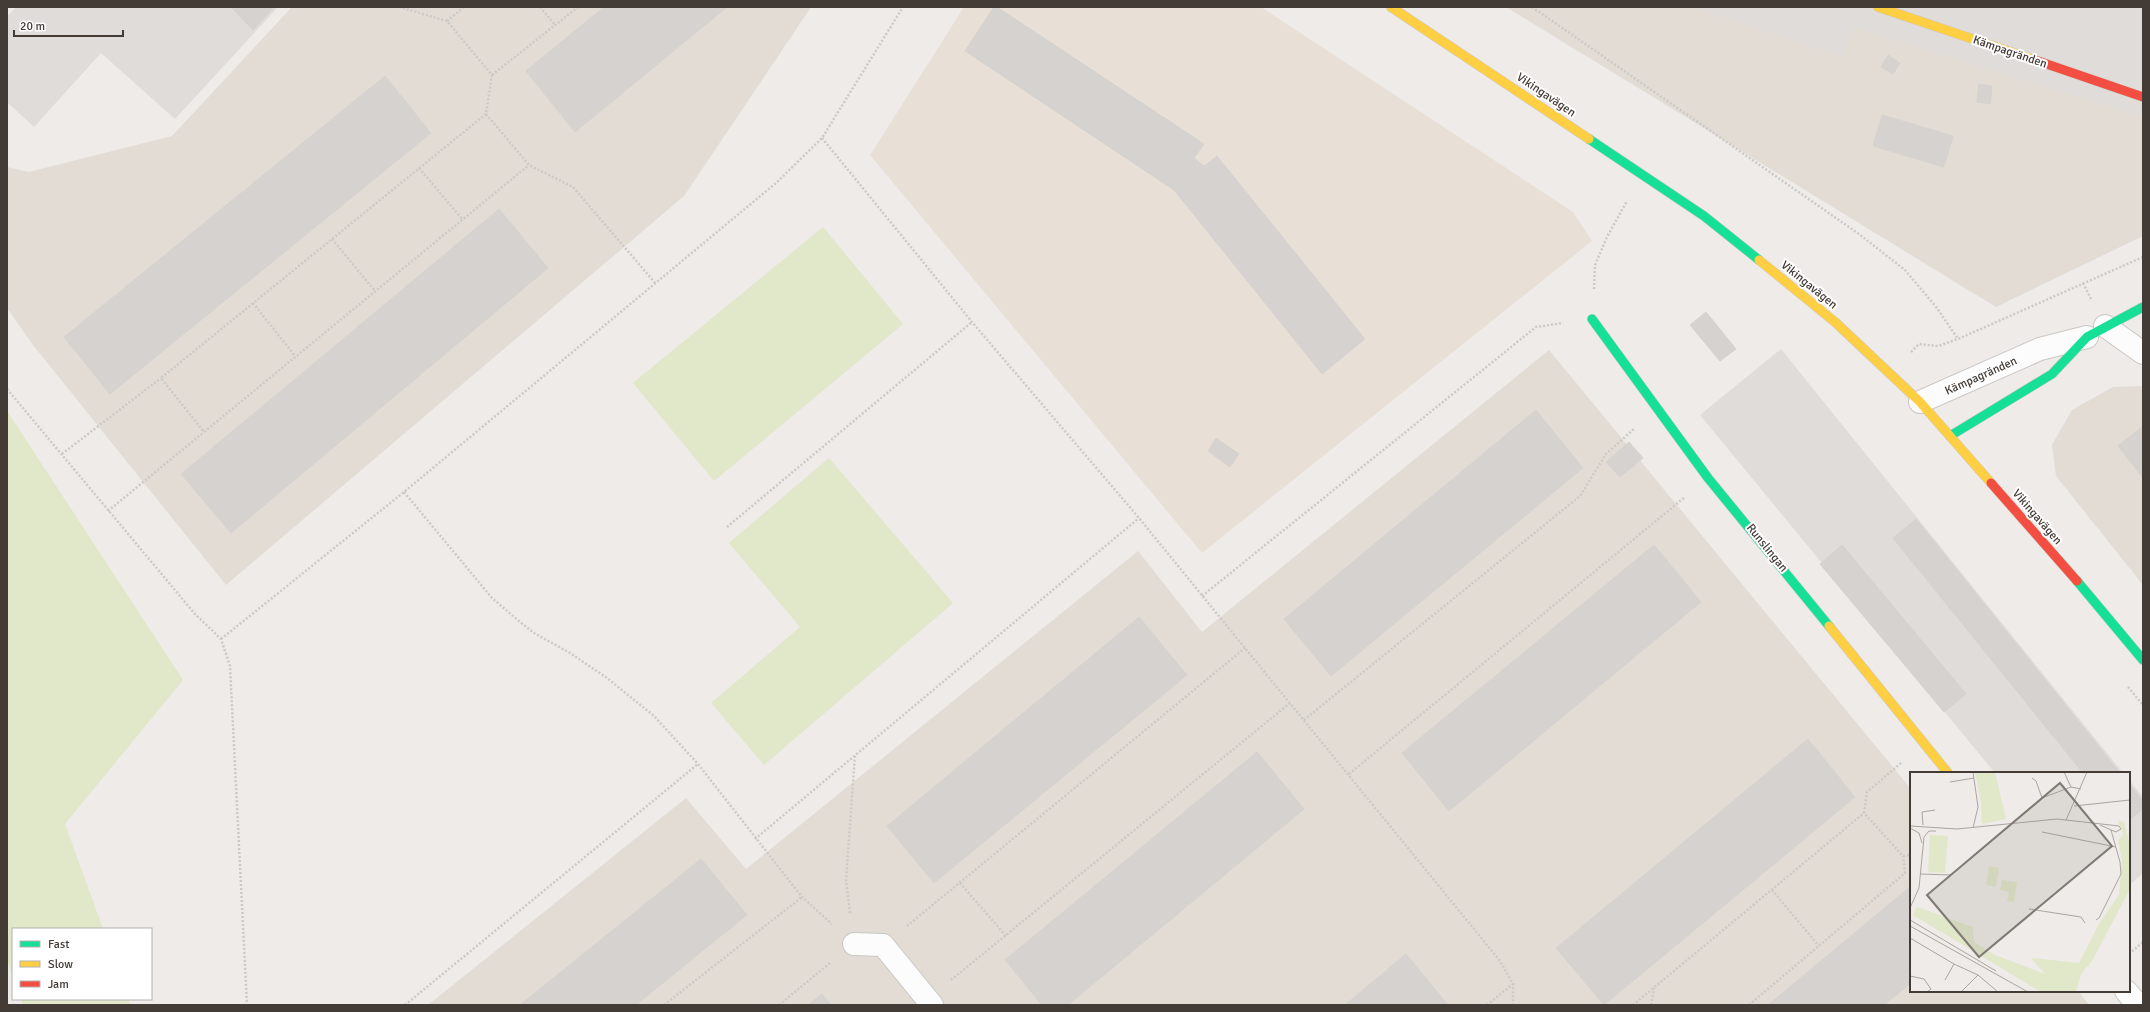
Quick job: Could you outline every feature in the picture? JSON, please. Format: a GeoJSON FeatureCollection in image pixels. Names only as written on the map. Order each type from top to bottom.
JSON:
{"type":"FeatureCollection","features":[{"type":"Feature","properties":{"kind":"street","name":"Vikingavägen"},"geometry":{"type":"LineString","coordinates":[[1391,7],[1704,216],[1835,322],[1920,402],[2071,574],[2143,660]]}},
{"type":"Feature","properties":{"kind":"street","name":"Kämpagränden"},"geometry":{"type":"LineString","coordinates":[[1878,7],[2143,97]]}},
{"type":"Feature","properties":{"kind":"street","name":"Kämpagränden"},"geometry":{"type":"LineString","coordinates":[[1920,402],[2040,349],[2096,331],[2143,307]]}},
{"type":"Feature","properties":{"kind":"street","name":"Runslingan"},"geometry":{"type":"LineString","coordinates":[[1592,319],[1708,478],[1947,772]]}},
{"type":"Feature","properties":{"kind":"street","name":"Kämpagränden"},"geometry":{"type":"LineString","coordinates":[[1950,436],[2052,374],[2096,331]]}},
{"type":"Feature","properties":{"kind":"street"},"geometry":{"type":"LineString","coordinates":[[2096,331],[2143,353]]}},
{"type":"Feature","properties":{"kind":"street"},"geometry":{"type":"LineString","coordinates":[[854,944],[884,945],[930,1002]]}},
{"type":"Feature","properties":{"kind":"street"},"geometry":{"type":"LineString","coordinates":[[2127,992],[2138,1005]]}},
{"type":"Feature","properties":{"kind":"path"},"geometry":{"type":"LineString","coordinates":[[399,7],[447,21],[492,75]]}},
{"type":"Feature","properties":{"kind":"path"},"geometry":{"type":"LineString","coordinates":[[447,21],[464,7]]}},
{"type":"Feature","properties":{"kind":"path"},"geometry":{"type":"LineString","coordinates":[[540,7],[555,25]]}},
{"type":"Feature","properties":{"kind":"path"},"geometry":{"type":"LineString","coordinates":[[62,454],[161,378],[486,114],[492,75],[578,7]]}},
{"type":"Feature","properties":{"kind":"path"},"geometry":{"type":"LineString","coordinates":[[221,639],[404,492],[656,284],[723,225],[776,183],[822,138],[903,7]]}},
{"type":"Feature","properties":{"kind":"path"},"geometry":{"type":"LineString","coordinates":[[1532,7],[1860,234],[1905,270],[1937,308],[1958,339],[2143,257]]}},
{"type":"Feature","properties":{"kind":"path"},"geometry":{"type":"LineString","coordinates":[[486,114],[529,165],[573,187],[656,284]]}},
{"type":"Feature","properties":{"kind":"path"},"geometry":{"type":"LineString","coordinates":[[822,138],[972,322],[1139,518],[1500,961],[1513,984],[1513,1005]]}},
{"type":"Feature","properties":{"kind":"path"},"geometry":{"type":"LineString","coordinates":[[108,511],[529,165]]}},
{"type":"Feature","properties":{"kind":"path"},"geometry":{"type":"LineString","coordinates":[[419,168],[463,220]]}},
{"type":"Feature","properties":{"kind":"path"},"geometry":{"type":"LineString","coordinates":[[1202,596],[1536,327],[1592,319],[1595,265],[1607,236],[1624,208],[1637,170]]}},
{"type":"Feature","properties":{"kind":"path"},"geometry":{"type":"LineString","coordinates":[[332,239],[375,291]]}},
{"type":"Feature","properties":{"kind":"path"},"geometry":{"type":"LineString","coordinates":[[253,303],[295,356]]}},
{"type":"Feature","properties":{"kind":"path"},"geometry":{"type":"LineString","coordinates":[[727,527],[972,322]]}},
{"type":"Feature","properties":{"kind":"path"},"geometry":{"type":"LineString","coordinates":[[161,378],[204,432]]}},
{"type":"Feature","properties":{"kind":"path"},"geometry":{"type":"LineString","coordinates":[[7,389],[195,614],[221,639],[230,666],[247,1005]]}},
{"type":"Feature","properties":{"kind":"path"},"geometry":{"type":"LineString","coordinates":[[1304,720],[1580,496],[1606,454],[1657,407]]}},
{"type":"Feature","properties":{"kind":"path"},"geometry":{"type":"LineString","coordinates":[[1349,774],[1708,478]]}},
{"type":"Feature","properties":{"kind":"path"},"geometry":{"type":"LineString","coordinates":[[404,492],[492,598],[505,610],[534,632],[570,653],[634,699],[672,734],[698,764],[755,839],[802,897],[854,944]]}},
{"type":"Feature","properties":{"kind":"path"},"geometry":{"type":"LineString","coordinates":[[755,839],[1139,518]]}},
{"type":"Feature","properties":{"kind":"path"},"geometry":{"type":"LineString","coordinates":[[884,945],[1245,648]]}},
{"type":"Feature","properties":{"kind":"path"},"geometry":{"type":"LineString","coordinates":[[930,1002],[1006,936],[1290,703]]}},
{"type":"Feature","properties":{"kind":"path"},"geometry":{"type":"LineString","coordinates":[[1633,1005],[1864,813],[1867,792],[1924,743]]}},
{"type":"Feature","properties":{"kind":"path"},"geometry":{"type":"LineString","coordinates":[[854,944],[846,880],[855,755]]}},
{"type":"Feature","properties":{"kind":"path"},"geometry":{"type":"LineString","coordinates":[[405,1005],[698,764]]}},
{"type":"Feature","properties":{"kind":"path"},"geometry":{"type":"LineString","coordinates":[[1749,1005],[1905,872],[1903,856],[1864,813]]}},
{"type":"Feature","properties":{"kind":"path"},"geometry":{"type":"LineString","coordinates":[[1903,856],[1910,855]]}},
{"type":"Feature","properties":{"kind":"path"},"geometry":{"type":"LineString","coordinates":[[960,883],[1006,936]]}},
{"type":"Feature","properties":{"kind":"path"},"geometry":{"type":"LineString","coordinates":[[1772,890],[1819,946]]}},
{"type":"Feature","properties":{"kind":"path"},"geometry":{"type":"LineString","coordinates":[[664,1005],[802,897]]}},
{"type":"Feature","properties":{"kind":"path"},"geometry":{"type":"LineString","coordinates":[[2130,953],[2143,942]]}},
{"type":"Feature","properties":{"kind":"path"},"geometry":{"type":"LineString","coordinates":[[779,1005],[854,944]]}},
{"type":"Feature","properties":{"kind":"path"},"geometry":{"type":"LineString","coordinates":[[1487,1005],[1513,984]]}},
{"type":"Feature","properties":{"kind":"path"},"geometry":{"type":"LineString","coordinates":[[1652,1005],[1654,988]]}},
{"type":"Feature","properties":{"kind":"shaded area"},"geometry":{"type":"Polygon","coordinates":[[[16,7],[278,7],[175,119],[101,53],[34,127],[7,102],[7,17],[16,7]]]}},
{"type":"Feature","properties":{"kind":"shaded area"},"geometry":{"type":"Polygon","coordinates":[[[292,7],[811,7],[684,196],[226,585],[33,345],[7,308],[7,167],[29,172],[172,136],[292,7]]]}},
{"type":"Feature","properties":{"kind":"shaded area"},"geometry":{"type":"Polygon","coordinates":[[[964,7],[1261,7],[1573,212],[1592,241],[1202,553],[870,155],[964,7]]]}},
{"type":"Feature","properties":{"kind":"shaded area"},"geometry":{"type":"Polygon","coordinates":[[[1506,7],[2143,7],[2143,236],[1996,307],[1506,7]]]}},
{"type":"Feature","properties":{"kind":"shaded area"},"geometry":{"type":"Polygon","coordinates":[[[1694,7],[2143,7],[2143,117],[1853,27],[1843,57],[1694,7]]]}},
{"type":"Feature","properties":{"kind":"shaded area"},"geometry":{"type":"Polygon","coordinates":[[[1781,349],[2122,772],[1994,772],[1700,415],[1781,349]]]}},
{"type":"Feature","properties":{"kind":"shaded area"},"geometry":{"type":"Polygon","coordinates":[[[1549,350],[1910,788],[1910,992],[2079,992],[2089,1005],[428,1005],[686,798],[746,869],[1138,551],[1202,632],[1549,350]]]}},
{"type":"Feature","properties":{"kind":"shaded area"},"geometry":{"type":"Polygon","coordinates":[[[2143,386],[2143,585],[2056,476],[2052,445],[2072,410],[2113,387],[2143,386]]]}},
{"type":"Feature","properties":{"kind":"shaded area"},"geometry":{"type":"Polygon","coordinates":[[[2130,781],[2143,797],[2143,873],[2130,884],[2130,781]]]}},
{"type":"Feature","properties":{"kind":"green space"},"geometry":{"type":"Polygon","coordinates":[[[823,227],[903,324],[714,481],[633,383],[823,227]]]}},
{"type":"Feature","properties":{"kind":"green space"},"geometry":{"type":"Polygon","coordinates":[[[7,411],[183,680],[65,824],[103,928],[12,928],[12,974],[7,959],[7,411]]]}},
{"type":"Feature","properties":{"kind":"green space"},"geometry":{"type":"Polygon","coordinates":[[[829,458],[953,603],[764,765],[711,703],[800,627],[729,543],[829,458]]]}},
{"type":"Feature","properties":{"kind":"green space"},"geometry":{"type":"Polygon","coordinates":[[[21,1000],[128,1000],[130,1005],[23,1005],[21,1000]]]}},
{"type":"Feature","properties":{"kind":"building"},"geometry":{"type":"Polygon","coordinates":[[[231,7],[274,7],[253,30],[231,7]]]}},
{"type":"Feature","properties":{"kind":"building"},"geometry":{"type":"Polygon","coordinates":[[[604,7],[727,7],[575,132],[526,71],[604,7]]]}},
{"type":"Feature","properties":{"kind":"building"},"geometry":{"type":"Polygon","coordinates":[[[994,7],[997,7],[1204,144],[1194,158],[1204,166],[1174,190],[965,51],[994,7]]]}},
{"type":"Feature","properties":{"kind":"building"},"geometry":{"type":"Polygon","coordinates":[[[1888,55],[1900,63],[1893,74],[1881,67],[1888,55]]]}},
{"type":"Feature","properties":{"kind":"building"},"geometry":{"type":"Polygon","coordinates":[[[385,76],[431,133],[110,394],[64,337],[385,76]]]}},
{"type":"Feature","properties":{"kind":"building"},"geometry":{"type":"Polygon","coordinates":[[[1979,84],[1992,86],[1990,104],[1977,102],[1979,84]]]}},
{"type":"Feature","properties":{"kind":"building"},"geometry":{"type":"Polygon","coordinates":[[[1882,115],[1953,136],[1944,167],[1873,146],[1882,115]]]}},
{"type":"Feature","properties":{"kind":"building"},"geometry":{"type":"Polygon","coordinates":[[[1217,156],[1365,339],[1322,374],[1174,190],[1217,156]]]}},
{"type":"Feature","properties":{"kind":"building"},"geometry":{"type":"Polygon","coordinates":[[[499,209],[548,268],[231,533],[181,474],[499,209]]]}},
{"type":"Feature","properties":{"kind":"building"},"geometry":{"type":"Polygon","coordinates":[[[1706,312],[1736,349],[1720,361],[1690,325],[1706,312]]]}},
{"type":"Feature","properties":{"kind":"building"},"geometry":{"type":"Polygon","coordinates":[[[1536,410],[1583,468],[1331,676],[1284,619],[1536,410]]]}},
{"type":"Feature","properties":{"kind":"building"},"geometry":{"type":"Polygon","coordinates":[[[2143,426],[2143,478],[2118,446],[2143,426]]]}},
{"type":"Feature","properties":{"kind":"building"},"geometry":{"type":"Polygon","coordinates":[[[1216,438],[1239,454],[1230,467],[1208,451],[1216,438]]]}},
{"type":"Feature","properties":{"kind":"building"},"geometry":{"type":"Polygon","coordinates":[[[1629,442],[1643,458],[1620,477],[1606,462],[1629,442]]]}},
{"type":"Feature","properties":{"kind":"building"},"geometry":{"type":"Polygon","coordinates":[[[1916,519],[2119,772],[2082,772],[1893,538],[1916,519]]]}},
{"type":"Feature","properties":{"kind":"building"},"geometry":{"type":"Polygon","coordinates":[[[1654,545],[1701,602],[1449,811],[1402,753],[1654,545]]]}},
{"type":"Feature","properties":{"kind":"building"},"geometry":{"type":"Polygon","coordinates":[[[1842,545],[1966,694],[1944,712],[1820,564],[1842,545]]]}},
{"type":"Feature","properties":{"kind":"building"},"geometry":{"type":"Polygon","coordinates":[[[1139,617],[1187,675],[934,883],[887,826],[1139,617]]]}},
{"type":"Feature","properties":{"kind":"building"},"geometry":{"type":"Polygon","coordinates":[[[1808,739],[1855,797],[1604,1005],[1556,948],[1808,739]]]}},
{"type":"Feature","properties":{"kind":"building"},"geometry":{"type":"Polygon","coordinates":[[[1257,752],[1304,809],[1068,1005],[1042,1005],[1005,960],[1257,752]]]}},
{"type":"Feature","properties":{"kind":"building"},"geometry":{"type":"Polygon","coordinates":[[[2130,785],[2143,801],[2143,809],[2130,819],[2130,785]]]}},
{"type":"Feature","properties":{"kind":"building"},"geometry":{"type":"Polygon","coordinates":[[[701,859],[747,915],[636,1005],[520,1005],[701,859]]]}},
{"type":"Feature","properties":{"kind":"building"},"geometry":{"type":"Polygon","coordinates":[[[1910,887],[1910,984],[1884,1005],[1768,1005],[1910,887]]]}},
{"type":"Feature","properties":{"kind":"building"},"geometry":{"type":"Polygon","coordinates":[[[1406,954],[1448,1005],[1345,1005],[1406,954]]]}},
{"type":"Feature","properties":{"kind":"building"},"geometry":{"type":"Polygon","coordinates":[[[822,994],[831,1005],[808,1005],[822,994]]]}},
{"type":"Feature","properties":{"kind":"traffic: fast"},"geometry":{"type":"LineString","coordinates":[[1589,139],[1704,216],[1759,260]]}},
{"type":"Feature","properties":{"kind":"traffic: fast"},"geometry":{"type":"LineString","coordinates":[[1950,436],[2052,374],[2087,337],[2143,307]]}},
{"type":"Feature","properties":{"kind":"traffic: fast"},"geometry":{"type":"LineString","coordinates":[[1592,319],[1708,478],[1829,626]]}},
{"type":"Feature","properties":{"kind":"traffic: fast"},"geometry":{"type":"LineString","coordinates":[[2077,581],[2143,660]]}},
{"type":"Feature","properties":{"kind":"traffic: slow"},"geometry":{"type":"LineString","coordinates":[[1391,7],[1589,139]]}},
{"type":"Feature","properties":{"kind":"traffic: slow"},"geometry":{"type":"LineString","coordinates":[[1878,7],[2035,60]]}},
{"type":"Feature","properties":{"kind":"traffic: slow"},"geometry":{"type":"LineString","coordinates":[[1759,260],[1835,322],[1920,402],[1991,483]]}},
{"type":"Feature","properties":{"kind":"traffic: slow"},"geometry":{"type":"LineString","coordinates":[[1829,626],[1947,772]]}},
{"type":"Feature","properties":{"kind":"traffic: jam"},"geometry":{"type":"LineString","coordinates":[[2035,60],[2143,97]]}},
{"type":"Feature","properties":{"kind":"traffic: jam"},"geometry":{"type":"LineString","coordinates":[[1991,483],[2077,581]]}}]}
